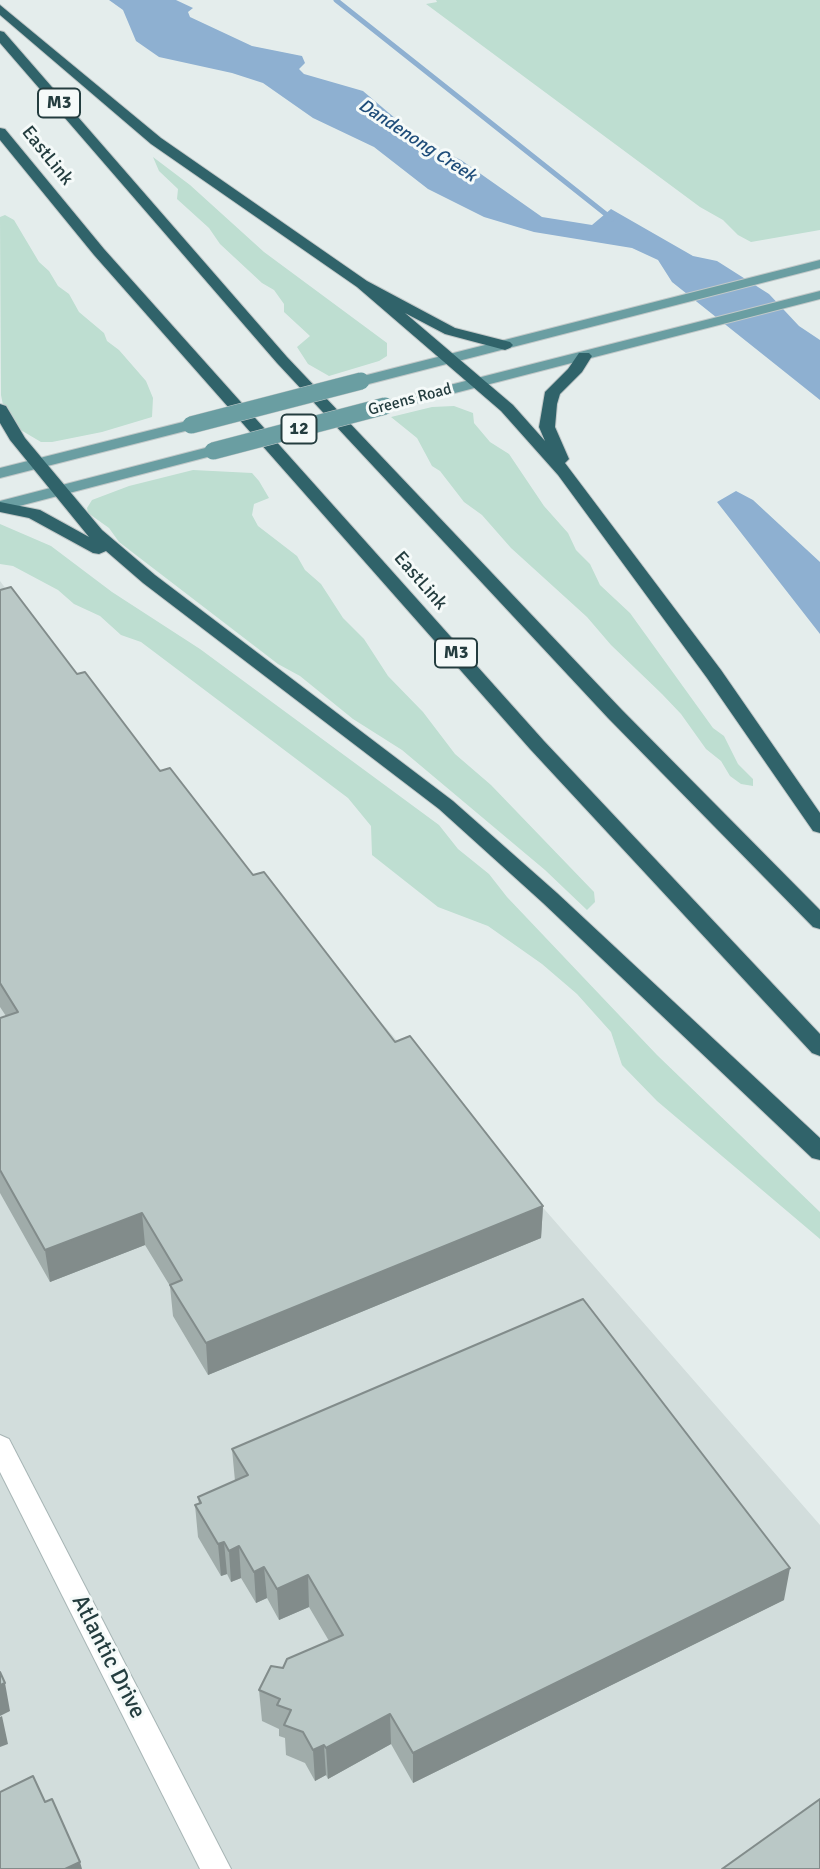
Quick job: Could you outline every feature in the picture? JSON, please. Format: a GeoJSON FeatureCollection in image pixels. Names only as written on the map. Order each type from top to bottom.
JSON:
{"type":"FeatureCollection","features":[{"type":"Feature","properties":{"kind":"highway"},"geometry":{"type":"LineString","coordinates":[[0,9],[149,135],[362,284],[514,415],[564,472],[714,674],[820,827]]}},
{"type":"Feature","properties":{"kind":"highway","name":"M3"},"geometry":{"type":"LineString","coordinates":[[0,35],[292,370],[615,713],[820,922]]}},
{"type":"Feature","properties":{"kind":"highway","name":"EastLink"},"geometry":{"type":"LineString","coordinates":[[0,132],[99,252],[537,745],[820,1048]]}},
{"type":"Feature","properties":{"kind":"highway"},"geometry":{"type":"LineString","coordinates":[[362,284],[450,331],[505,345]]}},
{"type":"Feature","properties":{"kind":"highway"},"geometry":{"type":"LineString","coordinates":[[564,472],[560,454],[547,427],[546,417],[553,391],[574,372],[584,356]]}},
{"type":"Feature","properties":{"kind":"highway"},"geometry":{"type":"LineString","coordinates":[[0,409],[15,436],[96,534],[149,579],[455,813],[550,898],[820,1152]]}},
{"type":"Feature","properties":{"kind":"highway"},"geometry":{"type":"LineString","coordinates":[[3,447],[15,436]]}},
{"type":"Feature","properties":{"kind":"highway"},"geometry":{"type":"LineString","coordinates":[[0,507],[24,510],[50,521],[149,579]]}},
{"type":"Feature","properties":{"kind":"main road","name":"Greens Road"},"geometry":{"type":"LineString","coordinates":[[0,472],[820,264]]}},
{"type":"Feature","properties":{"kind":"main road","name":"Greens Road"},"geometry":{"type":"LineString","coordinates":[[0,507],[817,296]]}},
{"type":"Feature","properties":{"kind":"street","name":"Atlantic Drive"},"geometry":{"type":"LineString","coordinates":[[0,1446],[216,1869]]}},
{"type":"Feature","properties":{"kind":"shaded area"},"geometry":{"type":"Polygon","coordinates":[[[0,581],[24,613],[820,1525],[820,1869],[0,1869],[0,581]]]}},
{"type":"Feature","properties":{"kind":"green space"},"geometry":{"type":"Polygon","coordinates":[[[436,0],[820,0],[820,230],[751,242],[738,235],[723,220],[700,207],[426,4],[437,2],[436,0]]]}},
{"type":"Feature","properties":{"kind":"green space"},"geometry":{"type":"Polygon","coordinates":[[[153,157],[190,185],[264,252],[387,343],[387,356],[379,361],[329,376],[308,364],[297,347],[310,336],[284,312],[284,304],[274,290],[262,283],[220,244],[209,228],[177,199],[178,189],[159,171],[153,157]]]}},
{"type":"Feature","properties":{"kind":"green space"},"geometry":{"type":"Polygon","coordinates":[[[5,215],[14,220],[39,262],[49,271],[58,286],[69,294],[79,312],[104,333],[107,341],[119,350],[146,381],[153,398],[152,417],[102,432],[52,442],[41,442],[19,429],[3,405],[1,395],[0,217],[5,215]]]}},
{"type":"Feature","properties":{"kind":"green space"},"geometry":{"type":"Polygon","coordinates":[[[454,406],[473,413],[474,423],[490,442],[509,454],[544,506],[568,533],[576,550],[590,564],[600,585],[630,613],[713,728],[724,736],[738,764],[753,779],[753,786],[741,784],[730,776],[721,761],[706,749],[681,714],[611,645],[587,617],[511,548],[482,515],[464,502],[440,471],[432,466],[417,438],[391,417],[432,407],[454,406]]]}},
{"type":"Feature","properties":{"kind":"green space"},"geometry":{"type":"Polygon","coordinates":[[[193,470],[252,473],[269,498],[254,504],[252,515],[258,526],[297,556],[305,570],[321,584],[343,618],[364,639],[388,676],[423,712],[455,754],[491,785],[594,892],[595,902],[587,910],[545,870],[402,750],[353,719],[300,676],[278,664],[119,542],[109,528],[88,513],[87,508],[92,500],[129,486],[193,470]]]}},
{"type":"Feature","properties":{"kind":"green space"},"geometry":{"type":"Polygon","coordinates":[[[0,524],[51,546],[112,592],[200,649],[439,825],[458,849],[489,874],[507,897],[657,1055],[820,1212],[820,1239],[657,1101],[622,1065],[611,1032],[577,994],[542,964],[488,926],[438,907],[372,855],[371,826],[348,798],[141,642],[121,635],[100,616],[74,604],[58,590],[13,566],[0,564],[0,524]]]}},
{"type":"Feature","properties":{"kind":"water"},"geometry":{"type":"Polygon","coordinates":[[[109,0],[176,0],[193,8],[188,12],[190,17],[252,46],[302,56],[305,63],[299,69],[304,74],[363,91],[422,141],[461,160],[542,217],[592,225],[611,209],[693,256],[717,261],[769,294],[799,326],[820,340],[820,400],[672,282],[658,260],[632,248],[534,232],[484,217],[428,189],[374,147],[313,118],[263,83],[232,73],[159,57],[136,41],[123,10],[109,0]]]}},
{"type":"Feature","properties":{"kind":"water"},"geometry":{"type":"Polygon","coordinates":[[[736,491],[753,500],[820,562],[820,634],[717,502],[736,491]]]}},
{"type":"Feature","properties":{"kind":"building"},"geometry":{"type":"Polygon","coordinates":[[[11,587],[77,674],[85,672],[160,771],[170,768],[253,875],[264,872],[395,1042],[410,1036],[543,1206],[206,1343],[170,1285],[182,1280],[142,1213],[45,1250],[0,1170],[0,1018],[18,1012],[0,983],[0,590],[11,587]]]}},
{"type":"Feature","properties":{"kind":"building"},"geometry":{"type":"Polygon","coordinates":[[[583,1299],[790,1568],[413,1753],[390,1714],[326,1748],[324,1745],[313,1750],[303,1732],[284,1725],[291,1710],[277,1705],[280,1699],[259,1690],[271,1666],[283,1668],[287,1659],[343,1635],[308,1575],[277,1589],[264,1567],[254,1572],[239,1546],[229,1551],[224,1542],[218,1544],[195,1505],[201,1503],[198,1497],[248,1475],[232,1449],[583,1299]]]}},
{"type":"Feature","properties":{"kind":"building"},"geometry":{"type":"Polygon","coordinates":[[[0,1672],[5,1683],[0,1685],[0,1672]]]}},
{"type":"Feature","properties":{"kind":"building"},"geometry":{"type":"Polygon","coordinates":[[[33,1776],[45,1802],[52,1799],[80,1862],[65,1869],[0,1869],[0,1792],[33,1776]]]}},
{"type":"Feature","properties":{"kind":"building"},"geometry":{"type":"Polygon","coordinates":[[[820,1799],[820,1869],[722,1869],[820,1799]]]}},
{"type":"Feature","properties":{"kind":"waterway","name":"Dandenong Creek"},"geometry":{"type":"LineString","coordinates":[[336,0],[612,219]]}}]}
